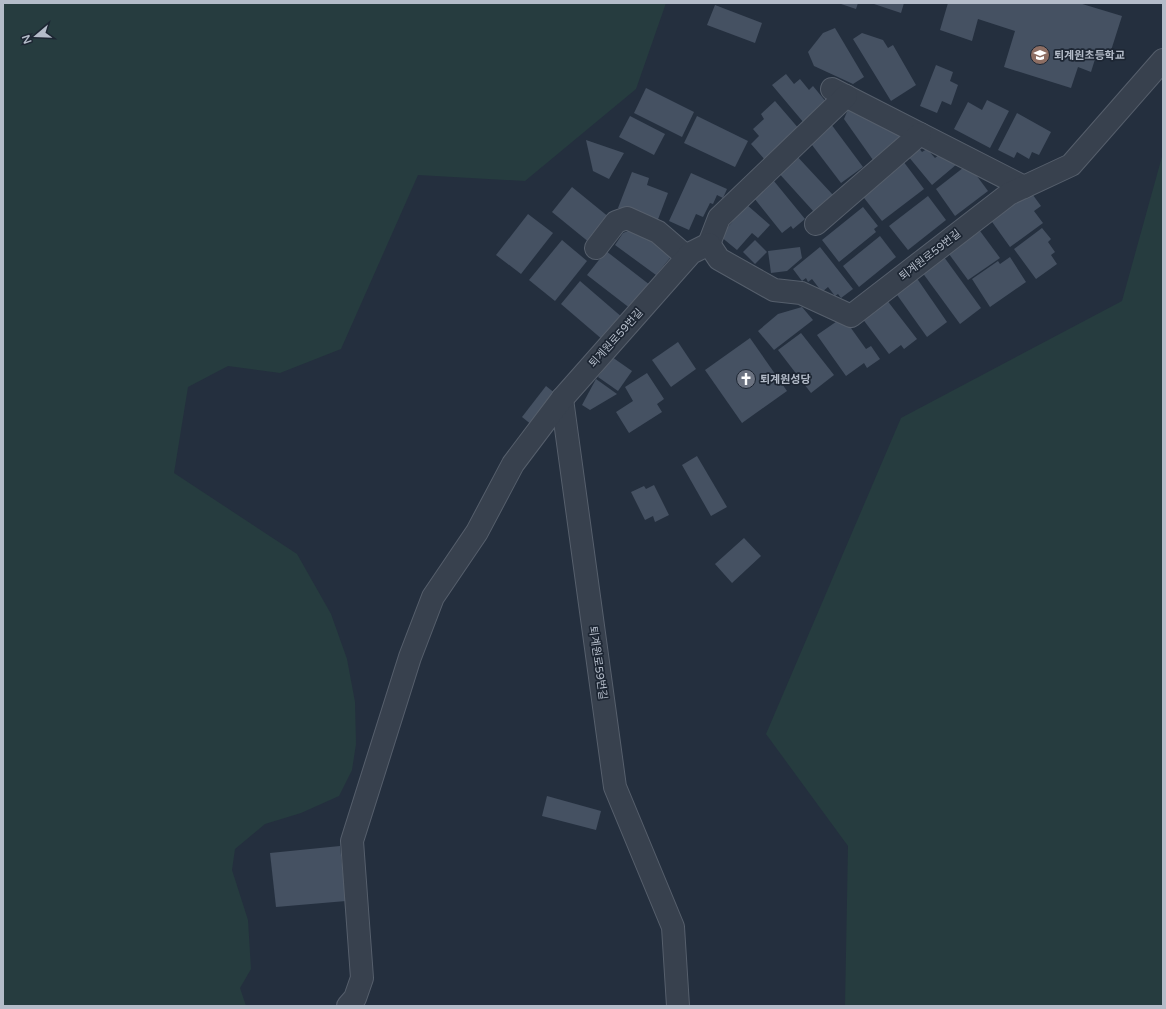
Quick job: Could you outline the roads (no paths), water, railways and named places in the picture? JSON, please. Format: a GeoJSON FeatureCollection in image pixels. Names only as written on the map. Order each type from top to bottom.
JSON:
{"type":"FeatureCollection","features":[{"type":"Feature","properties":{"kind":"street","name":"퇴계원로59번길"},"geometry":{"type":"LineString","coordinates":[[678,1006],[673,927],[615,787],[562,399],[687,257],[691,253],[709,244],[719,259],[774,290],[801,293],[851,316],[1009,194],[1071,165],[1163,60]]}},
{"type":"Feature","properties":{"kind":"street"},"geometry":{"type":"LineString","coordinates":[[709,244],[719,218],[839,93],[1024,187]]}},
{"type":"Feature","properties":{"kind":"street"},"geometry":{"type":"LineString","coordinates":[[816,224],[920,134]]}},
{"type":"Feature","properties":{"kind":"street"},"geometry":{"type":"LineString","coordinates":[[596,248],[616,222],[627,218],[658,232],[687,257]]}},
{"type":"Feature","properties":{"kind":"street"},"geometry":{"type":"LineString","coordinates":[[348,1006],[355,998],[362,978],[352,841],[410,657],[433,597],[477,532],[513,464],[562,399]]}},
{"type":"Feature","properties":{"kind":"place","name":"퇴계원초등학교"},"geometry":{"type":"Point","coordinates":[1040,55]}},
{"type":"Feature","properties":{"kind":"place","name":"퇴계원성당"},"geometry":{"type":"Point","coordinates":[746,379]}}]}
